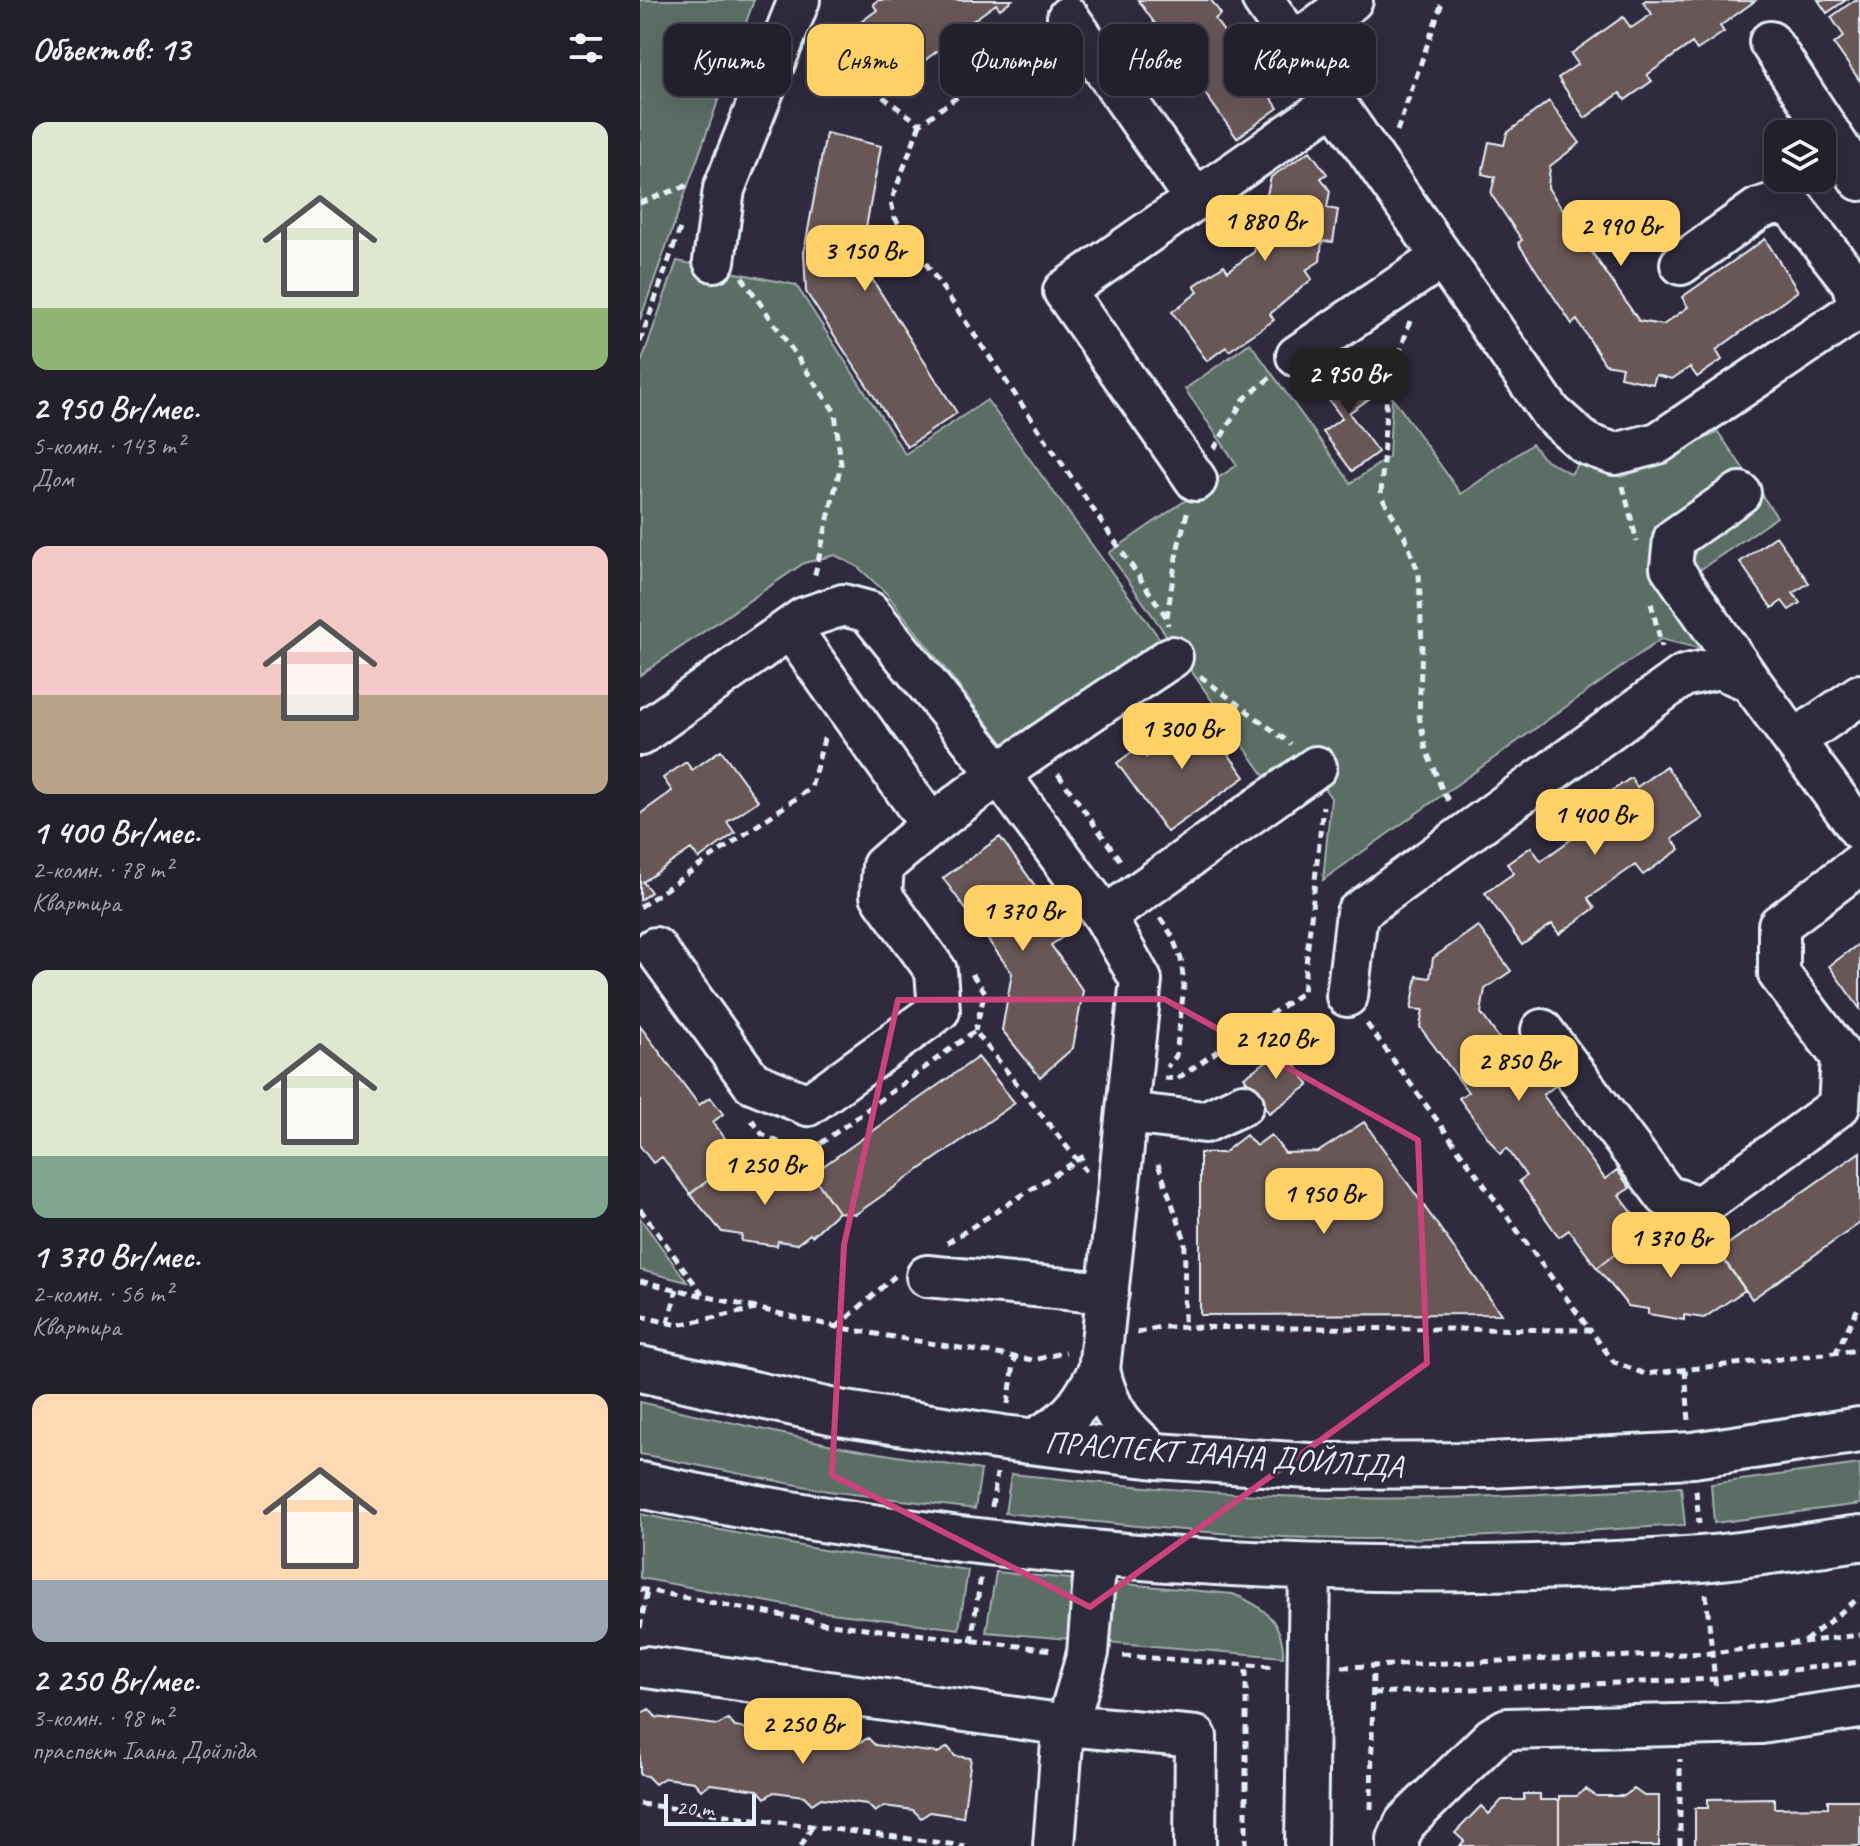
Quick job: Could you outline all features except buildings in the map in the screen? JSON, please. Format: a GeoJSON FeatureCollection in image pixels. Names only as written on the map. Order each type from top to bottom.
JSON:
{"type":"FeatureCollection","features":[{"type":"Feature","properties":{"kind":"main road","name":"ПРАСПЕКТ ІААНА ДОЙЛІДА"},"geometry":{"type":"LineString","coordinates":[[640,1369],[839,1413],[1016,1440],[1156,1456],[1309,1466],[1490,1465],[1693,1455],[1860,1430]]}},
{"type":"Feature","properties":{"kind":"main road"},"geometry":{"type":"LineString","coordinates":[[640,1485],[822,1520],[986,1541],[1096,1553],[1310,1567],[1494,1567],[1703,1558],[1860,1538]]}},
{"type":"Feature","properties":{"kind":"street"},"geometry":{"type":"LineString","coordinates":[[1263,0],[1280,24]]}},
{"type":"Feature","properties":{"kind":"street"},"geometry":{"type":"LineString","coordinates":[[1320,24],[1352,0]]}},
{"type":"Feature","properties":{"kind":"street"},"geometry":{"type":"LineString","coordinates":[[714,261],[724,189],[794,14]]}},
{"type":"Feature","properties":{"kind":"street"},"geometry":{"type":"LineString","coordinates":[[1068,17],[1195,199]]}},
{"type":"Feature","properties":{"kind":"street"},"geometry":{"type":"LineString","coordinates":[[1770,42],[1860,180]]}},
{"type":"Feature","properties":{"kind":"street"},"geometry":{"type":"LineString","coordinates":[[1329,96],[1382,172],[1434,263],[1551,413],[1586,444],[1615,454],[1658,443],[1852,313],[1857,299],[1846,247],[1793,207],[1776,203],[1758,209],[1681,264]]}},
{"type":"Feature","properties":{"kind":"street"},"geometry":{"type":"LineString","coordinates":[[1196,480],[1064,291],[1334,103]]}},
{"type":"Feature","properties":{"kind":"street"},"geometry":{"type":"LineString","coordinates":[[1297,356],[1434,263]]}},
{"type":"Feature","properties":{"kind":"street"},"geometry":{"type":"LineString","coordinates":[[1740,493],[1674,539],[1671,567],[1860,830]]}},
{"type":"Feature","properties":{"kind":"street"},"geometry":{"type":"LineString","coordinates":[[640,735],[797,623],[843,605],[869,612],[1000,775],[1105,917],[1141,980],[1101,1356],[1105,1395],[1115,1416],[1156,1456]]}},
{"type":"Feature","properties":{"kind":"street"},"geometry":{"type":"LineString","coordinates":[[797,623],[836,693],[930,824]]}},
{"type":"Feature","properties":{"kind":"street"},"geometry":{"type":"LineString","coordinates":[[655,948],[752,1082],[808,1105],[939,1010],[936,971],[881,895],[883,866],[930,824],[1172,657]]}},
{"type":"Feature","properties":{"kind":"street"},"geometry":{"type":"LineString","coordinates":[[1347,996],[1357,913],[1683,676],[1719,668],[1750,681]]}},
{"type":"Feature","properties":{"kind":"street"},"geometry":{"type":"LineString","coordinates":[[1794,741],[1860,695]]}},
{"type":"Feature","properties":{"kind":"street"},"geometry":{"type":"LineString","coordinates":[[1105,917],[1316,767]]}},
{"type":"Feature","properties":{"kind":"street"},"geometry":{"type":"LineString","coordinates":[[1542,1030],[1666,1196],[1700,1207],[1839,1106],[1842,1057],[1779,974],[1779,925],[1860,864]]}},
{"type":"Feature","properties":{"kind":"street"},"geometry":{"type":"LineString","coordinates":[[1126,1122],[1205,1122],[1243,1104]]}},
{"type":"Feature","properties":{"kind":"street"},"geometry":{"type":"LineString","coordinates":[[925,1264],[1108,1293]]}},
{"type":"Feature","properties":{"kind":"street"},"geometry":{"type":"LineString","coordinates":[[1016,1440],[1054,1429],[1073,1414],[1101,1356]]}},
{"type":"Feature","properties":{"kind":"street"},"geometry":{"type":"LineString","coordinates":[[1054,1846],[1062,1743],[1088,1653],[1096,1553]]}},
{"type":"Feature","properties":{"kind":"street"},"geometry":{"type":"LineString","coordinates":[[1306,1846],[1310,1567]]}},
{"type":"Feature","properties":{"kind":"street"},"geometry":{"type":"LineString","coordinates":[[646,1667],[1067,1725],[1196,1737],[1195,1846]]}},
{"type":"Feature","properties":{"kind":"street"},"geometry":{"type":"LineString","coordinates":[[1398,1846],[1405,1823],[1492,1738],[1507,1729],[1761,1723],[1860,1708]]}},
{"type":"Feature","properties":{"kind":"path"},"geometry":{"type":"LineString","coordinates":[[1382,172],[1443,0]]}},
{"type":"Feature","properties":{"kind":"path"},"geometry":{"type":"LineString","coordinates":[[794,14],[920,124]]}},
{"type":"Feature","properties":{"kind":"path"},"geometry":{"type":"LineString","coordinates":[[1068,17],[920,124],[891,202],[895,218],[1167,618],[1172,657],[1275,730],[1316,767],[1324,801],[1303,992],[1177,1079],[1159,1078]]}},
{"type":"Feature","properties":{"kind":"path"},"geometry":{"type":"LineString","coordinates":[[640,203],[697,182]]}},
{"type":"Feature","properties":{"kind":"path"},"geometry":{"type":"LineString","coordinates":[[714,261],[741,276],[835,412],[841,464],[797,623]]}},
{"type":"Feature","properties":{"kind":"path"},"geometry":{"type":"LineString","coordinates":[[1434,263],[1387,392],[1381,495],[1405,537],[1419,574],[1422,647],[1419,715],[1426,750],[1444,794],[1470,831]]}},
{"type":"Feature","properties":{"kind":"path"},"geometry":{"type":"LineString","coordinates":[[640,907],[811,788],[836,693]]}},
{"type":"Feature","properties":{"kind":"path"},"geometry":{"type":"LineString","coordinates":[[967,968],[985,992],[975,1031]]}},
{"type":"Feature","properties":{"kind":"path"},"geometry":{"type":"LineString","coordinates":[[1347,996],[1614,1362],[1645,1374],[1860,1350]]}},
{"type":"Feature","properties":{"kind":"path"},"geometry":{"type":"LineString","coordinates":[[837,1327],[890,1279],[925,1264],[1126,1122]]}},
{"type":"Feature","properties":{"kind":"path"},"geometry":{"type":"LineString","coordinates":[[640,1209],[703,1295]]}},
{"type":"Feature","properties":{"kind":"path"},"geometry":{"type":"LineString","coordinates":[[640,1281],[837,1327],[1034,1360],[1101,1356],[1160,1327],[1590,1330]]}},
{"type":"Feature","properties":{"kind":"path"},"geometry":{"type":"LineString","coordinates":[[668,1323],[677,1289]]}},
{"type":"Feature","properties":{"kind":"path"},"geometry":{"type":"LineString","coordinates":[[1835,1354],[1860,1304]]}},
{"type":"Feature","properties":{"kind":"path"},"geometry":{"type":"LineString","coordinates":[[640,1316],[678,1325],[759,1309]]}},
{"type":"Feature","properties":{"kind":"path"},"geometry":{"type":"LineString","coordinates":[[971,1642],[986,1541],[1016,1440],[1015,1357]]}},
{"type":"Feature","properties":{"kind":"path"},"geometry":{"type":"LineString","coordinates":[[640,1589],[821,1623],[971,1642],[1246,1667],[1373,1667],[1712,1653],[1860,1635]]}},
{"type":"Feature","properties":{"kind":"path"},"geometry":{"type":"LineString","coordinates":[[640,1628],[647,1591]]}},
{"type":"Feature","properties":{"kind":"path"},"geometry":{"type":"LineString","coordinates":[[1803,1643],[1860,1597]]}},
{"type":"Feature","properties":{"kind":"path"},"geometry":{"type":"LineString","coordinates":[[1373,1693],[1715,1679],[1860,1662]]}},
{"type":"Feature","properties":{"kind":"path"},"geometry":{"type":"LineString","coordinates":[[1246,1667],[1246,1846]]}},
{"type":"Feature","properties":{"kind":"path"},"geometry":{"type":"LineString","coordinates":[[1371,1815],[1373,1667]]}},
{"type":"Feature","properties":{"kind":"path"},"geometry":{"type":"LineString","coordinates":[[1680,1846],[1681,1726]]}},
{"type":"Feature","properties":{"kind":"path"},"geometry":{"type":"LineString","coordinates":[[640,1804],[965,1846]]}},
{"type":"Feature","properties":{"kind":"path"},"geometry":{"type":"LineString","coordinates":[[801,1846],[811,1828]]}},
{"type":"Feature","properties":{"kind":"highlighted area"},"geometry":{"type":"Polygon","coordinates":[[[1164,999],[1418,1140],[1427,1363],[1090,1607],[832,1475],[844,1245],[898,1000],[1164,999]]]}},
{"type":"Feature","properties":{"kind":"green space"},"geometry":{"type":"Polygon","coordinates":[[[640,0],[754,0],[745,24],[664,24],[664,96],[720,96],[640,320],[640,0]]]}},
{"type":"Feature","properties":{"kind":"green space"},"geometry":{"type":"Polygon","coordinates":[[[677,261],[796,285],[905,454],[987,400],[1160,639],[1011,753],[886,593],[858,567],[835,555],[804,563],[640,675],[640,366],[677,261]]]}},
{"type":"Feature","properties":{"kind":"green space"},"geometry":{"type":"Polygon","coordinates":[[[1250,343],[1351,483],[1389,457],[1392,397],[1461,494],[1532,444],[1543,458],[1571,474],[1578,463],[1621,477],[1642,470],[1718,432],[1777,517],[1672,589],[1710,643],[1701,649],[1661,639],[1323,880],[1331,798],[1302,757],[1268,781],[1109,553],[1237,465],[1185,389],[1250,343]]]}},
{"type":"Feature","properties":{"kind":"green space"},"geometry":{"type":"Polygon","coordinates":[[[640,1218],[687,1282],[640,1270],[640,1218]]]}},
{"type":"Feature","properties":{"kind":"green space"},"geometry":{"type":"Polygon","coordinates":[[[640,1402],[837,1446],[981,1470],[975,1509],[828,1491],[640,1454],[640,1402]]]}},
{"type":"Feature","properties":{"kind":"green space"},"geometry":{"type":"Polygon","coordinates":[[[1860,1464],[1860,1504],[1714,1523],[1711,1484],[1860,1464]]]}},
{"type":"Feature","properties":{"kind":"green space"},"geometry":{"type":"Polygon","coordinates":[[[1011,1474],[1197,1491],[1356,1498],[1495,1496],[1681,1487],[1685,1525],[1402,1539],[1308,1538],[1194,1531],[1005,1513],[1011,1474]]]}},
{"type":"Feature","properties":{"kind":"green space"},"geometry":{"type":"Polygon","coordinates":[[[640,1514],[816,1549],[968,1570],[959,1629],[823,1612],[640,1578],[640,1514]]]}},
{"type":"Feature","properties":{"kind":"green space"},"geometry":{"type":"Polygon","coordinates":[[[996,1572],[1233,1594],[1254,1604],[1270,1617],[1280,1634],[1283,1657],[986,1632],[996,1572]]]}}]}
